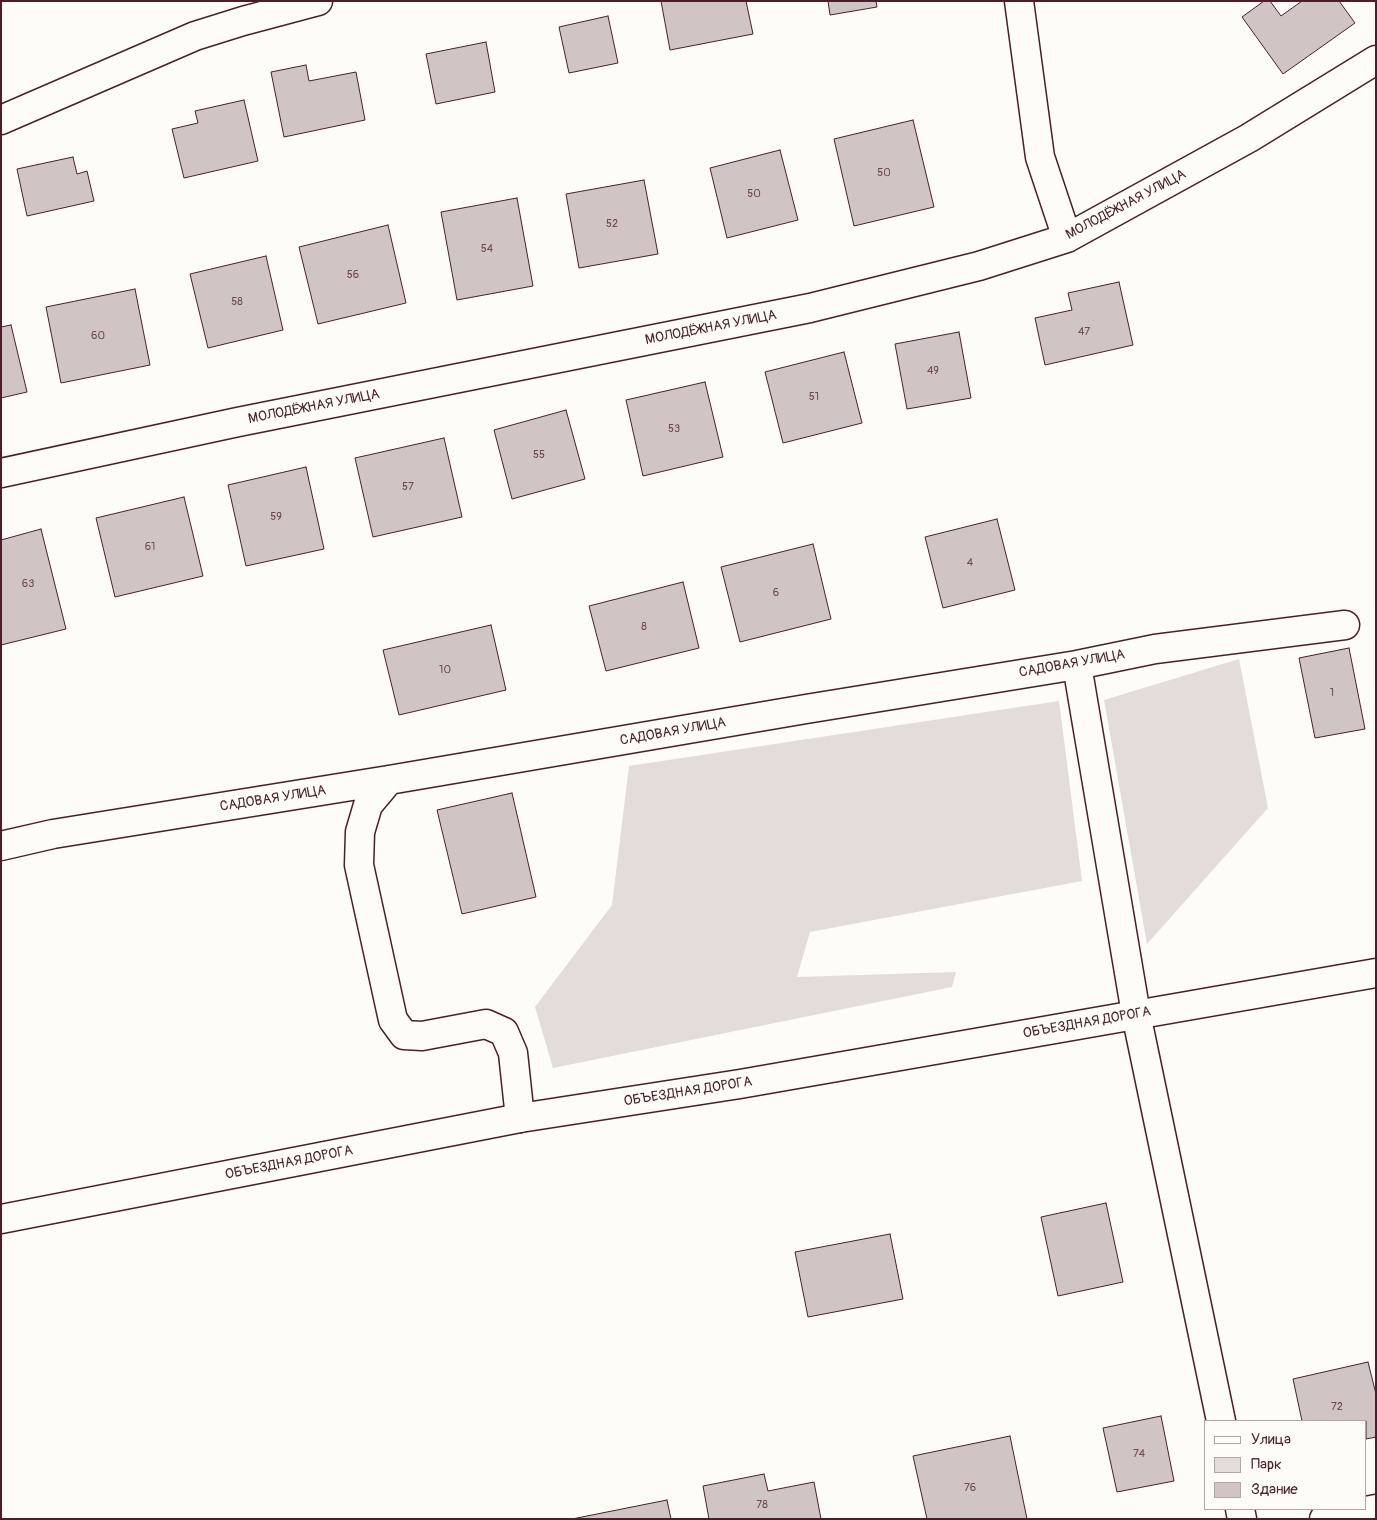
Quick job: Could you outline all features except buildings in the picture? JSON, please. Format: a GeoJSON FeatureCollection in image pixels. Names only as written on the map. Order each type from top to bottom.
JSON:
{"type":"FeatureCollection","features":[{"type":"Feature","properties":{"kind":"street"},"geometry":{"type":"LineString","coordinates":[[1,120],[194,36],[318,1]]}},
{"type":"Feature","properties":{"kind":"street"},"geometry":{"type":"LineString","coordinates":[[1019,1],[1040,156],[1067,238]]}},
{"type":"Feature","properties":{"kind":"street","name":"МОЛОДЁЖНАЯ УЛИЦА"},"geometry":{"type":"LineString","coordinates":[[1,474],[238,422],[810,308],[980,266],[1067,238],[1249,138],[1376,60]]}},
{"type":"Feature","properties":{"kind":"street","name":"САДОВАЯ УЛИЦА"},"geometry":{"type":"LineString","coordinates":[[1,846],[53,834],[1077,665],[1154,649],[1346,625]]}},
{"type":"Feature","properties":{"kind":"street"},"geometry":{"type":"LineString","coordinates":[[1077,665],[1136,1014],[1221,1420]]}},
{"type":"Feature","properties":{"kind":"street"},"geometry":{"type":"LineString","coordinates":[[389,780],[368,805],[360,832],[359,865],[393,1020],[404,1035],[422,1036],[486,1024],[504,1032],[513,1053],[520,1118]]}},
{"type":"Feature","properties":{"kind":"street","name":"ОБЪЕЗДНАЯ ДОРОГА"},"geometry":{"type":"LineString","coordinates":[[1,1219],[520,1118],[740,1084],[1376,973]]}},
{"type":"Feature","properties":{"kind":"street"},"geometry":{"type":"LineString","coordinates":[[1324,1519],[1376,1509]]}},
{"type":"Feature","properties":{"kind":"green space"},"geometry":{"type":"Polygon","coordinates":[[[1239,659],[1268,808],[1147,944],[1104,700],[1239,659]]]}},
{"type":"Feature","properties":{"kind":"green space"},"geometry":{"type":"Polygon","coordinates":[[[1059,701],[1082,881],[810,932],[797,977],[956,972],[952,987],[553,1068],[535,1007],[612,905],[629,766],[1059,701]]]}}]}
